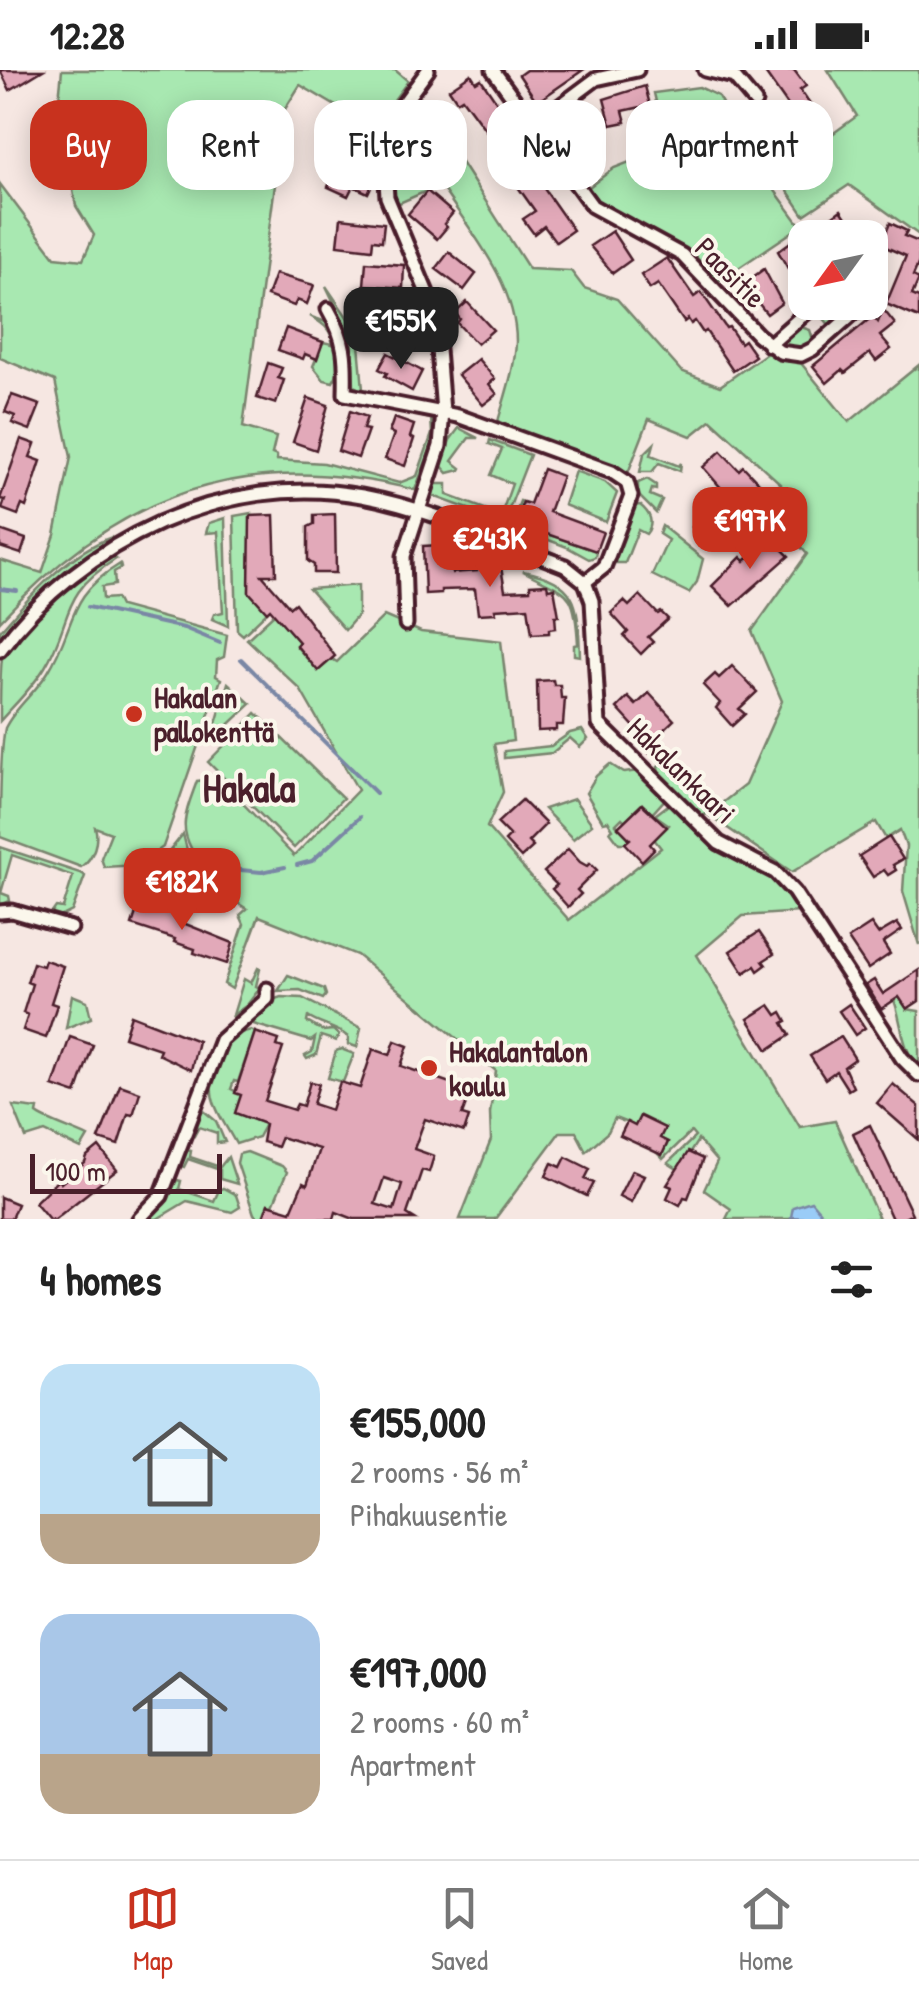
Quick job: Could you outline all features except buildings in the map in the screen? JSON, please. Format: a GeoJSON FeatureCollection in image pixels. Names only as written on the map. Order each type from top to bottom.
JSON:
{"type":"FeatureCollection","features":[{"type":"Feature","properties":{"kind":"street"},"geometry":{"type":"LineString","coordinates":[[406,624],[403,570],[417,511],[440,446],[443,412],[436,312],[391,208],[384,150],[390,125],[428,70]]}},
{"type":"Feature","properties":{"kind":"street","name":"Paasitie"},"geometry":{"type":"LineString","coordinates":[[493,70],[514,100]]}},
{"type":"Feature","properties":{"kind":"street"},"geometry":{"type":"LineString","coordinates":[[568,100],[596,79],[637,70]]}},
{"type":"Feature","properties":{"kind":"street"},"geometry":{"type":"LineString","coordinates":[[706,70],[734,77],[754,100]]}},
{"type":"Feature","properties":{"kind":"street","name":"Paasitie"},"geometry":{"type":"LineString","coordinates":[[580,190],[592,206],[682,255],[780,352],[800,355],[813,349],[846,320]]}},
{"type":"Feature","properties":{"kind":"street"},"geometry":{"type":"LineString","coordinates":[[0,650],[29,615],[96,558],[193,509],[254,495],[305,491],[361,496],[417,511],[565,566],[585,582],[604,568],[630,496],[627,482],[612,472],[443,412],[345,394],[345,346],[328,309]]}},
{"type":"Feature","properties":{"kind":"street","name":"Paasitie"},"geometry":{"type":"LineString","coordinates":[[769,345],[797,320]]}},
{"type":"Feature","properties":{"kind":"street","name":"Hakalankaari"},"geometry":{"type":"LineString","coordinates":[[585,582],[592,601],[600,724],[719,844],[774,872],[794,892],[902,1058],[919,1075]]}},
{"type":"Feature","properties":{"kind":"street"},"geometry":{"type":"LineString","coordinates":[[0,912],[12,910],[71,928]]}},
{"type":"Feature","properties":{"kind":"street"},"geometry":{"type":"LineString","coordinates":[[138,1219],[161,1196],[220,1040],[267,999],[268,989]]}},
{"type":"Feature","properties":{"kind":"green space"},"geometry":{"type":"Polygon","coordinates":[[[62,70],[395,70],[408,81],[394,100],[325,100],[300,85],[291,100],[167,100],[167,190],[274,190],[243,427],[276,437],[272,454],[277,460],[324,463],[399,483],[417,476],[432,434],[431,419],[414,415],[415,412],[430,416],[435,430],[433,443],[415,490],[353,478],[295,474],[240,479],[188,491],[138,512],[91,540],[0,621],[0,560],[42,573],[55,535],[71,457],[55,381],[0,358],[0,184],[55,257],[83,260],[94,235],[76,206],[73,190],[147,190],[147,100],[59,100],[62,70]]]}},
{"type":"Feature","properties":{"kind":"green space"},"geometry":{"type":"Polygon","coordinates":[[[828,70],[919,70],[919,235],[849,185],[804,215],[787,190],[833,190],[833,133],[857,116],[828,70]]]}},
{"type":"Feature","properties":{"kind":"green space"},"geometry":{"type":"Polygon","coordinates":[[[699,87],[720,100],[656,100],[654,93],[699,87]]]}},
{"type":"Feature","properties":{"kind":"green space"},"geometry":{"type":"Polygon","coordinates":[[[626,163],[626,190],[775,190],[797,220],[788,220],[788,235],[719,281],[690,251],[611,212],[585,190],[606,190],[606,174],[626,163]]]}},
{"type":"Feature","properties":{"kind":"green space"},"geometry":{"type":"Polygon","coordinates":[[[467,172],[529,269],[571,271],[584,288],[617,299],[681,371],[720,386],[767,353],[782,361],[800,362],[849,422],[919,365],[919,945],[903,891],[906,846],[900,830],[886,839],[876,822],[792,872],[707,814],[699,817],[659,774],[658,766],[665,760],[713,810],[745,785],[782,701],[752,631],[807,554],[779,522],[781,484],[711,420],[691,436],[649,419],[628,473],[497,425],[511,373],[516,342],[514,320],[500,279],[443,190],[467,190],[467,172]]]}},
{"type":"Feature","properties":{"kind":"green space"},"geometry":{"type":"Polygon","coordinates":[[[394,190],[429,190],[397,204],[394,190]]]}},
{"type":"Feature","properties":{"kind":"green space"},"geometry":{"type":"Polygon","coordinates":[[[326,286],[358,333],[363,389],[367,393],[354,386],[352,340],[326,286]]]}},
{"type":"Feature","properties":{"kind":"green space"},"geometry":{"type":"Polygon","coordinates":[[[310,316],[327,323],[335,335],[339,361],[333,382],[324,380],[313,366],[323,342],[332,344],[331,334],[310,316]]]}},
{"type":"Feature","properties":{"kind":"green space"},"geometry":{"type":"Polygon","coordinates":[[[798,326],[810,330],[814,343],[799,352],[781,347],[782,340],[798,326]]]}},
{"type":"Feature","properties":{"kind":"green space"},"geometry":{"type":"Polygon","coordinates":[[[459,428],[478,438],[469,438],[452,461],[460,470],[448,473],[441,465],[459,428]]]}},
{"type":"Feature","properties":{"kind":"green space"},"geometry":{"type":"Polygon","coordinates":[[[490,440],[530,455],[504,522],[433,496],[435,484],[447,484],[447,495],[501,515],[512,484],[491,475],[502,449],[489,444],[490,440]]]}},
{"type":"Feature","properties":{"kind":"green space"},"geometry":{"type":"Polygon","coordinates":[[[654,444],[651,455],[679,466],[681,463],[680,471],[659,463],[652,472],[640,472],[644,454],[654,444]]]}},
{"type":"Feature","properties":{"kind":"green space"},"geometry":{"type":"Polygon","coordinates":[[[575,471],[605,482],[617,493],[606,522],[564,505],[575,471]]]}},
{"type":"Feature","properties":{"kind":"green space"},"geometry":{"type":"Polygon","coordinates":[[[647,479],[656,485],[650,495],[662,500],[656,513],[638,495],[638,483],[647,479]]]}},
{"type":"Feature","properties":{"kind":"green space"},"geometry":{"type":"Polygon","coordinates":[[[520,501],[523,502],[515,523],[596,551],[595,557],[589,559],[517,528],[512,524],[520,501]]]}},
{"type":"Feature","properties":{"kind":"green space"},"geometry":{"type":"Polygon","coordinates":[[[640,505],[650,518],[649,530],[646,534],[638,530],[625,563],[612,563],[633,506],[640,505]]]}},
{"type":"Feature","properties":{"kind":"green space"},"geometry":{"type":"Polygon","coordinates":[[[251,513],[249,592],[267,612],[243,635],[237,630],[234,516],[251,513]]]}},
{"type":"Feature","properties":{"kind":"green space"},"geometry":{"type":"Polygon","coordinates":[[[703,515],[726,528],[711,545],[692,527],[703,515]]]}},
{"type":"Feature","properties":{"kind":"green space"},"geometry":{"type":"Polygon","coordinates":[[[225,518],[228,626],[212,619],[214,614],[223,612],[218,532],[206,533],[209,523],[225,518]]]}},
{"type":"Feature","properties":{"kind":"green space"},"geometry":{"type":"Polygon","coordinates":[[[662,526],[703,559],[697,582],[689,593],[652,575],[668,540],[659,534],[662,526]]]}},
{"type":"Feature","properties":{"kind":"green space"},"geometry":{"type":"Polygon","coordinates":[[[112,537],[46,588],[0,637],[0,631],[51,577],[80,553],[112,537]]]}},
{"type":"Feature","properties":{"kind":"green space"},"geometry":{"type":"Polygon","coordinates":[[[112,557],[116,559],[97,572],[76,596],[45,667],[0,721],[2,658],[10,644],[51,602],[112,557]]]}},
{"type":"Feature","properties":{"kind":"green space"},"geometry":{"type":"Polygon","coordinates":[[[120,564],[121,568],[114,572],[115,585],[102,587],[103,599],[116,598],[120,606],[227,635],[224,657],[217,660],[216,676],[221,679],[163,847],[139,865],[104,867],[101,858],[111,833],[95,827],[94,848],[81,867],[0,837],[3,739],[9,720],[48,672],[81,600],[102,576],[120,564]]]}},
{"type":"Feature","properties":{"kind":"green space"},"geometry":{"type":"Polygon","coordinates":[[[523,571],[566,589],[576,610],[580,656],[574,655],[574,645],[578,644],[571,601],[559,589],[523,571]]]}},
{"type":"Feature","properties":{"kind":"green space"},"geometry":{"type":"Polygon","coordinates":[[[358,585],[358,615],[345,630],[309,589],[358,585]]]}},
{"type":"Feature","properties":{"kind":"green space"},"geometry":{"type":"Polygon","coordinates":[[[275,613],[318,671],[332,659],[337,662],[384,616],[421,632],[501,641],[513,741],[494,744],[503,792],[487,827],[569,920],[661,848],[654,839],[669,825],[655,815],[672,802],[777,880],[801,912],[743,916],[697,955],[800,1127],[835,1121],[879,1219],[726,1219],[731,1209],[704,1190],[717,1162],[698,1140],[679,1170],[668,1163],[695,1137],[691,1132],[663,1159],[658,1154],[662,1155],[668,1142],[660,1138],[665,1128],[635,1126],[615,1118],[608,1132],[586,1151],[576,1132],[560,1132],[495,1219],[460,1219],[491,1140],[496,1071],[357,955],[259,916],[232,989],[224,984],[244,924],[240,915],[247,909],[210,886],[211,868],[200,861],[188,842],[186,816],[197,781],[214,779],[215,775],[294,856],[358,790],[300,689],[247,639],[275,613]]]}},
{"type":"Feature","properties":{"kind":"green space"},"geometry":{"type":"Polygon","coordinates":[[[228,683],[251,704],[217,736],[213,734],[228,683]]]}},
{"type":"Feature","properties":{"kind":"green space"},"geometry":{"type":"Polygon","coordinates":[[[256,713],[343,798],[294,848],[208,762],[256,713]]]}},
{"type":"Feature","properties":{"kind":"green space"},"geometry":{"type":"Polygon","coordinates":[[[582,730],[588,739],[580,747],[570,738],[552,753],[504,758],[504,751],[551,746],[582,730]]]}},
{"type":"Feature","properties":{"kind":"green space"},"geometry":{"type":"Polygon","coordinates":[[[610,764],[624,773],[638,771],[667,797],[649,817],[642,804],[625,821],[622,818],[616,824],[630,839],[625,843],[619,843],[586,793],[596,776],[610,764]]]}},
{"type":"Feature","properties":{"kind":"green space"},"geometry":{"type":"Polygon","coordinates":[[[574,799],[592,824],[573,839],[544,809],[574,799]]]}},
{"type":"Feature","properties":{"kind":"green space"},"geometry":{"type":"Polygon","coordinates":[[[183,834],[191,866],[157,867],[183,834]]]}},
{"type":"Feature","properties":{"kind":"green space"},"geometry":{"type":"Polygon","coordinates":[[[0,847],[83,874],[72,911],[58,918],[51,914],[56,907],[63,908],[73,876],[12,855],[1,893],[9,896],[10,901],[0,905],[0,847]]]}},
{"type":"Feature","properties":{"kind":"green space"},"geometry":{"type":"Polygon","coordinates":[[[258,968],[256,986],[260,988],[233,1015],[244,979],[251,983],[258,968]]]}},
{"type":"Feature","properties":{"kind":"green space"},"geometry":{"type":"Polygon","coordinates":[[[288,975],[324,989],[326,995],[323,999],[300,990],[278,991],[288,975]]]}},
{"type":"Feature","properties":{"kind":"green space"},"geometry":{"type":"Polygon","coordinates":[[[896,992],[907,1009],[919,1011],[919,1067],[905,1041],[892,995],[896,992]]]}},
{"type":"Feature","properties":{"kind":"green space"},"geometry":{"type":"Polygon","coordinates":[[[72,995],[87,1001],[91,1018],[66,1028],[72,995]]]}},
{"type":"Feature","properties":{"kind":"green space"},"geometry":{"type":"Polygon","coordinates":[[[302,998],[361,1028],[357,1047],[348,1044],[343,1033],[308,1017],[307,1022],[339,1035],[336,1041],[321,1036],[316,1055],[307,1059],[315,1038],[311,1041],[250,1023],[269,1001],[302,998]]]}},
{"type":"Feature","properties":{"kind":"green space"},"geometry":{"type":"Polygon","coordinates":[[[236,1031],[237,1034],[255,1032],[238,1082],[234,1081],[231,1089],[246,1097],[236,1113],[265,1124],[258,1137],[236,1144],[214,1103],[213,1072],[227,1040],[236,1031]]]}},
{"type":"Feature","properties":{"kind":"green space"},"geometry":{"type":"Polygon","coordinates":[[[336,1051],[354,1054],[343,1082],[328,1078],[336,1051]]]}},
{"type":"Feature","properties":{"kind":"green space"},"geometry":{"type":"Polygon","coordinates":[[[13,1106],[38,1109],[37,1114],[88,1137],[81,1149],[45,1132],[26,1138],[13,1106]]]}},
{"type":"Feature","properties":{"kind":"green space"},"geometry":{"type":"Polygon","coordinates":[[[204,1111],[216,1121],[225,1142],[217,1143],[217,1133],[199,1127],[194,1136],[190,1134],[196,1114],[204,1111]]]}},
{"type":"Feature","properties":{"kind":"green space"},"geometry":{"type":"Polygon","coordinates":[[[187,1150],[191,1151],[190,1157],[220,1167],[228,1157],[237,1184],[220,1179],[220,1170],[188,1159],[181,1166],[187,1150]]]}},
{"type":"Feature","properties":{"kind":"green space"},"geometry":{"type":"Polygon","coordinates":[[[247,1152],[282,1166],[287,1172],[273,1205],[268,1204],[263,1217],[266,1219],[254,1214],[237,1163],[239,1154],[247,1152]]]}},
{"type":"Feature","properties":{"kind":"green space"},"geometry":{"type":"Polygon","coordinates":[[[177,1180],[181,1181],[179,1189],[214,1201],[223,1188],[236,1195],[240,1207],[232,1212],[187,1201],[157,1219],[147,1219],[165,1204],[177,1180]]]}},
{"type":"Feature","properties":{"kind":"water"},"geometry":{"type":"Polygon","coordinates":[[[811,1201],[822,1219],[791,1217],[793,1207],[811,1201]]]}},
{"type":"Feature","properties":{"kind":"waterway"},"geometry":{"type":"LineString","coordinates":[[0,589],[17,591]]}},
{"type":"Feature","properties":{"kind":"waterway"},"geometry":{"type":"LineString","coordinates":[[88,607],[184,628],[220,643]]}},
{"type":"Feature","properties":{"kind":"waterway"},"geometry":{"type":"LineString","coordinates":[[241,659],[376,793]]}},
{"type":"Feature","properties":{"kind":"waterway"},"geometry":{"type":"LineString","coordinates":[[297,865],[312,861],[360,817]]}},
{"type":"Feature","properties":{"kind":"waterway"},"geometry":{"type":"LineString","coordinates":[[231,869],[261,872],[285,867]]}},
{"type":"Feature","properties":{"kind":"place","name":"Hakalan pallokenttä"},"geometry":{"type":"Point","coordinates":[134,714]}},
{"type":"Feature","properties":{"kind":"place","name":"Hakalantalon koulu"},"geometry":{"type":"Point","coordinates":[429,1068]}},
{"type":"Feature","properties":{"kind":"district","name":"Hakala"},"geometry":{"type":"Point","coordinates":[249,787]}}]}
